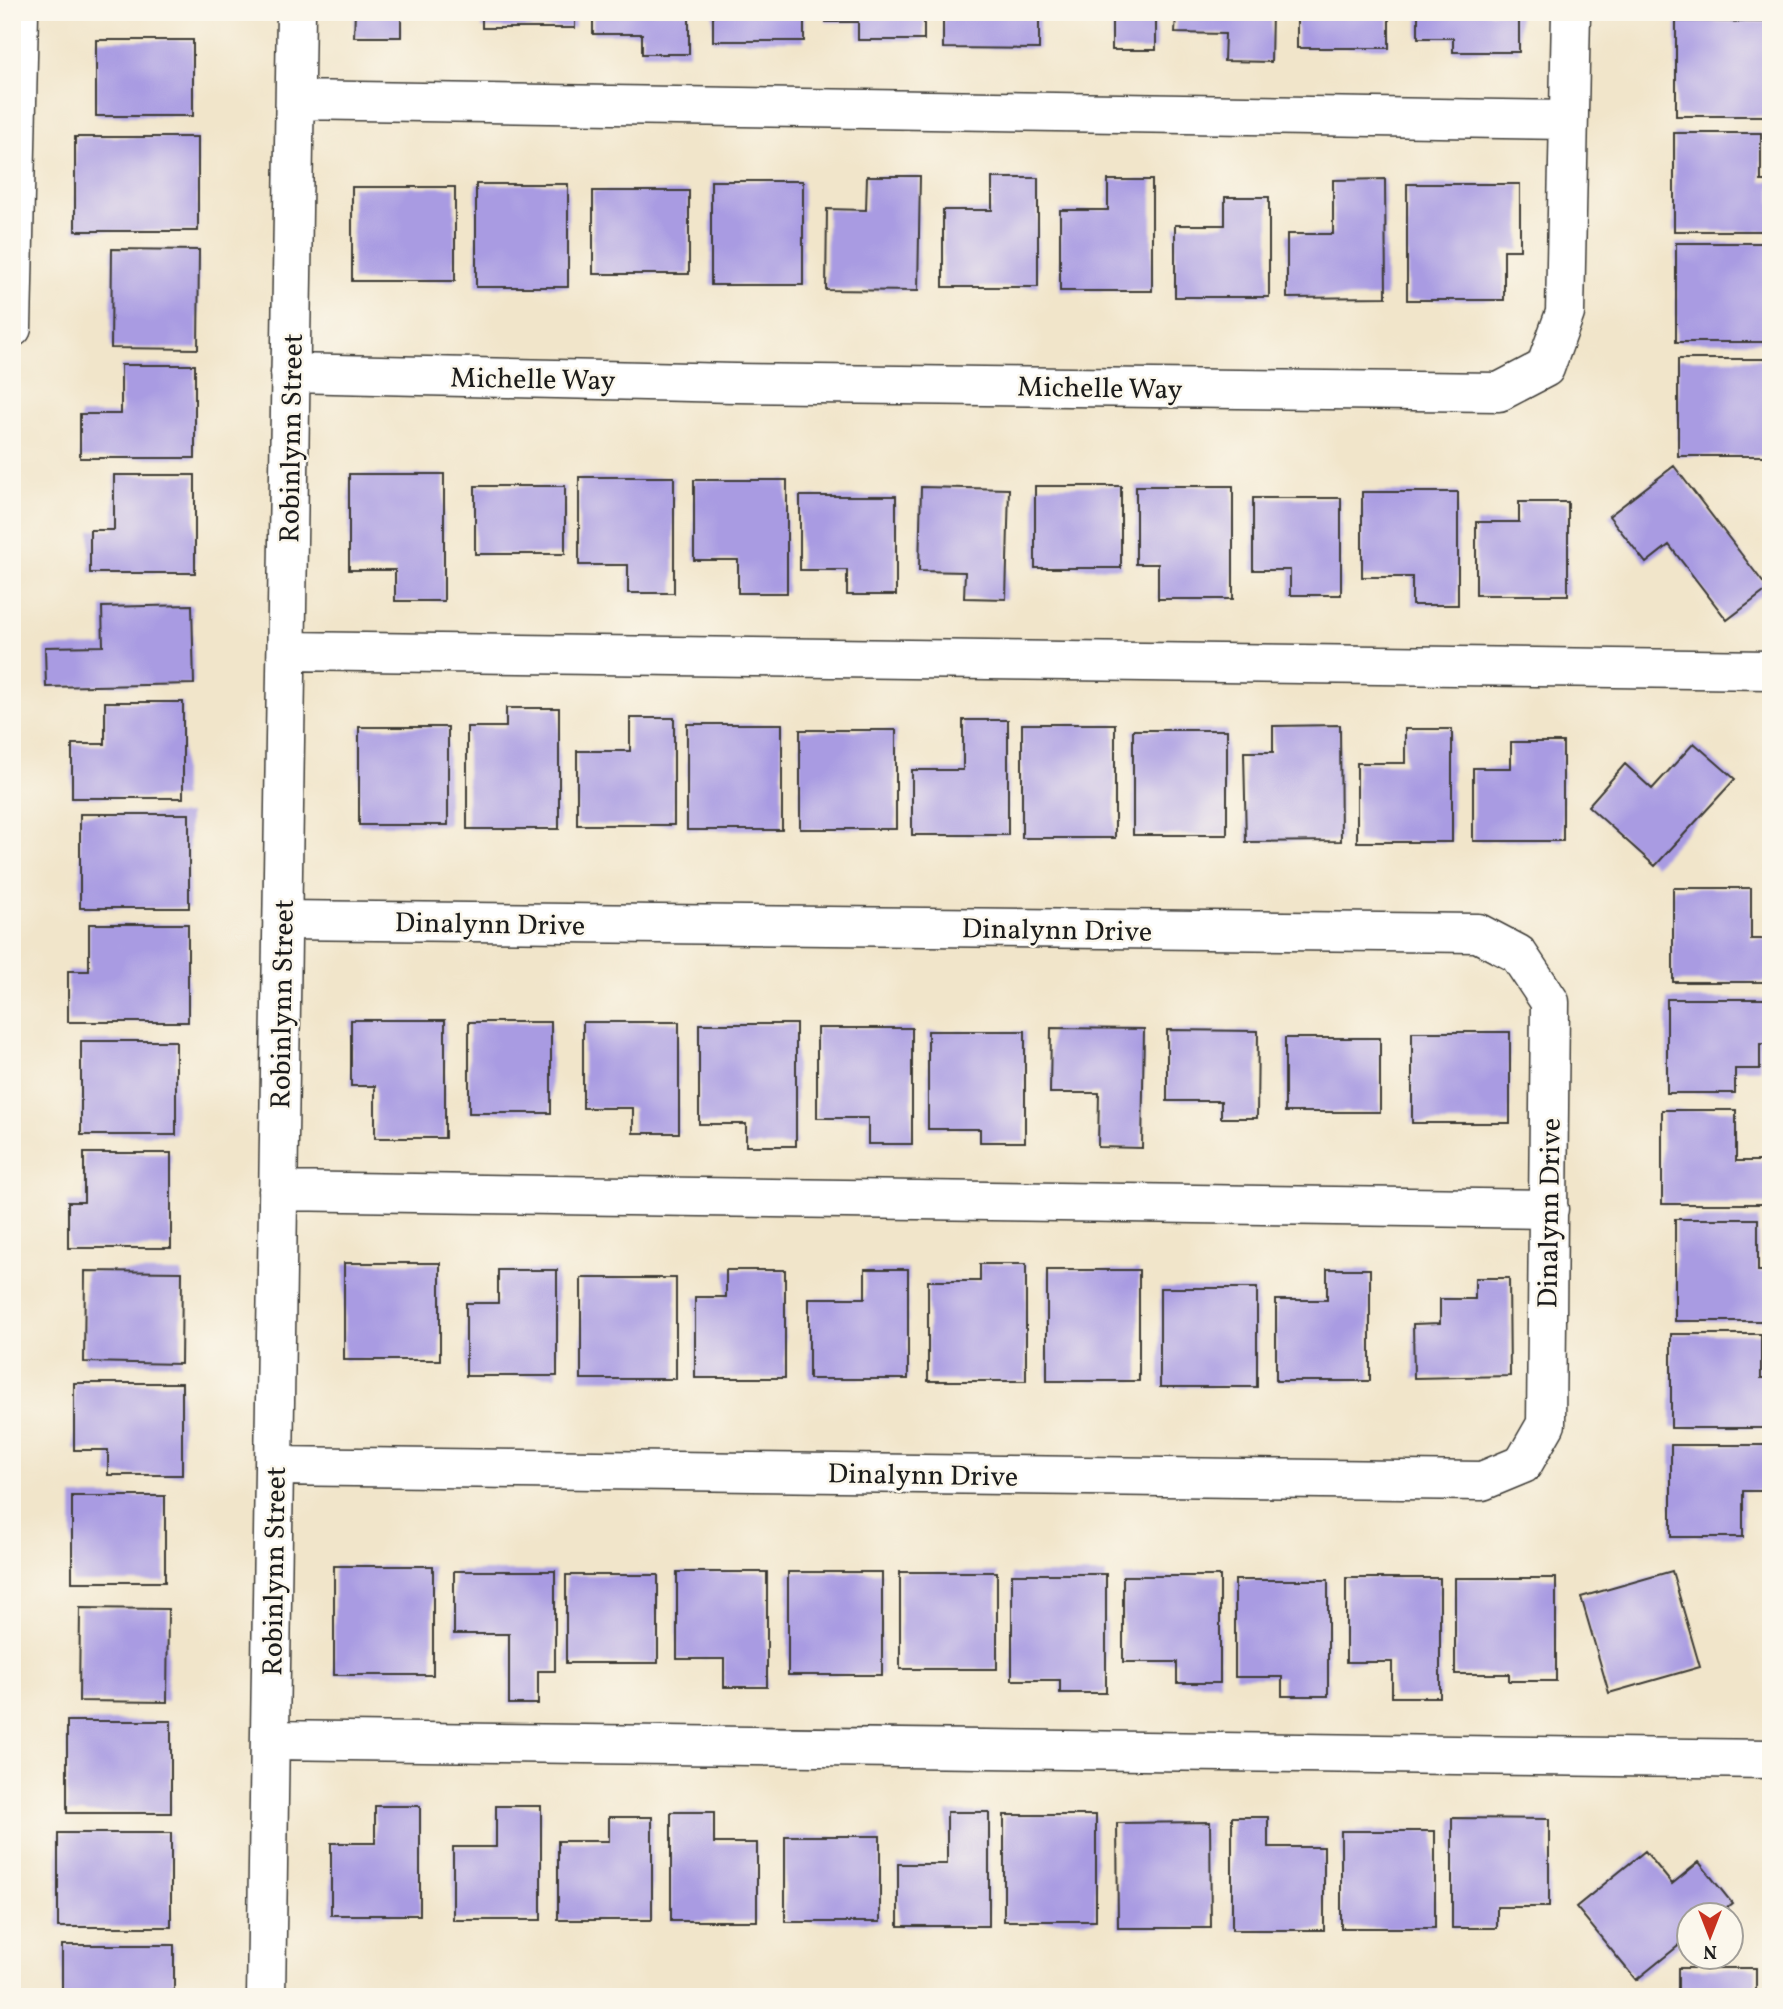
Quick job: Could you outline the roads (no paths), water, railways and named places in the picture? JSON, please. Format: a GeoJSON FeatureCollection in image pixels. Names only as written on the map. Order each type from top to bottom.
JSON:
{"type":"FeatureCollection","features":[{"type":"Feature","properties":{"kind":"street"},"geometry":{"type":"LineString","coordinates":[[12,328],[19,12]]}},
{"type":"Feature","properties":{"kind":"street","name":"Robinlynn Street"},"geometry":{"type":"LineString","coordinates":[[266,1997],[296,12]]}},
{"type":"Feature","properties":{"kind":"street","name":"Michelle Way"},"geometry":{"type":"LineString","coordinates":[[290,373],[735,383],[1499,392],[1545,368],[1565,313],[1571,12]]}},
{"type":"Feature","properties":{"kind":"street"},"geometry":{"type":"LineString","coordinates":[[295,100],[1569,120]]}},
{"type":"Feature","properties":{"kind":"street"},"geometry":{"type":"LineString","coordinates":[[287,651],[1771,670]]}},
{"type":"Feature","properties":{"kind":"street","name":"Dinalynn Drive"},"geometry":{"type":"LineString","coordinates":[[274,1466],[1482,1480],[1523,1464],[1545,1424],[1549,1209],[1550,1002],[1518,954],[1478,933],[282,920]]}},
{"type":"Feature","properties":{"kind":"street"},"geometry":{"type":"LineString","coordinates":[[278,1191],[1549,1209]]}},
{"type":"Feature","properties":{"kind":"street"},"geometry":{"type":"LineString","coordinates":[[270,1740],[1771,1759]]}}]}
